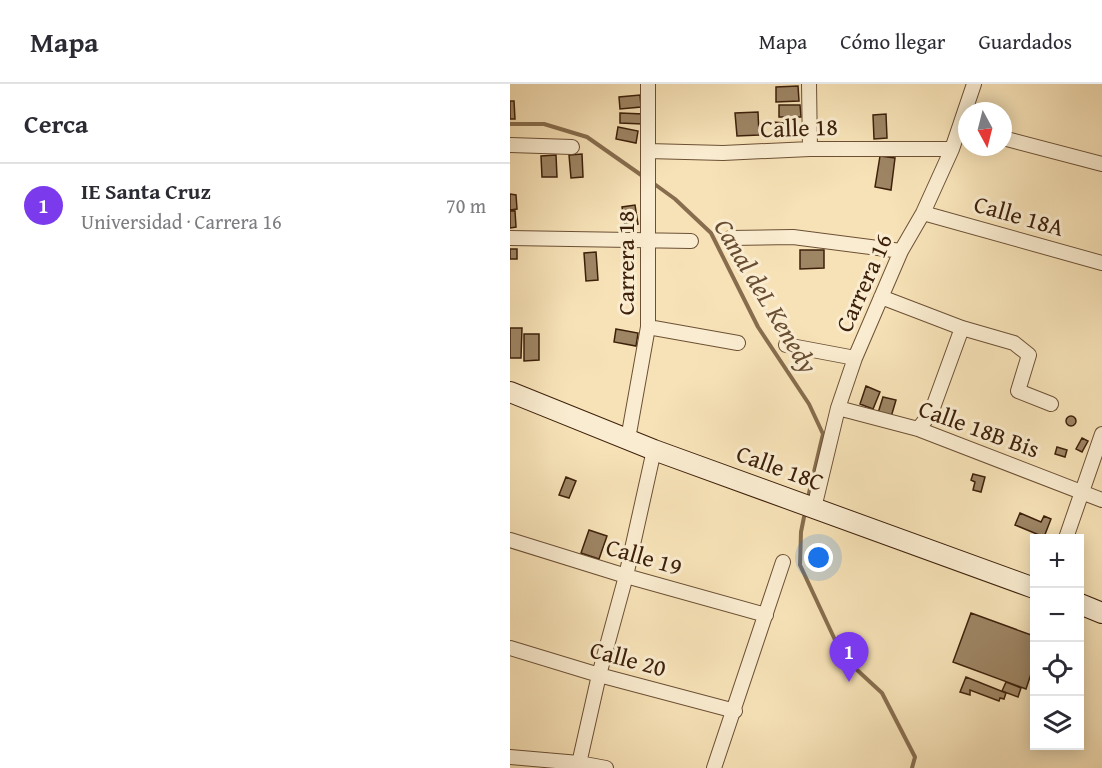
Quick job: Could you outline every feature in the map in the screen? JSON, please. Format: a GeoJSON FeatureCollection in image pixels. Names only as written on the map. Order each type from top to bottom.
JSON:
{"type":"FeatureCollection","features":[{"type":"Feature","properties":{"kind":"main road","name":"Calle 18C"},"geometry":{"type":"LineString","coordinates":[[510,393],[654,450],[1030,586]]}},
{"type":"Feature","properties":{"kind":"main road"},"geometry":{"type":"LineString","coordinates":[[1084,606],[1102,613]]}},
{"type":"Feature","properties":{"kind":"street","name":"Carrera 18"},"geometry":{"type":"LineString","coordinates":[[628,439],[648,327],[648,84]]}},
{"type":"Feature","properties":{"kind":"street"},"geometry":{"type":"LineString","coordinates":[[809,84],[810,149]]}},
{"type":"Feature","properties":{"kind":"street","name":"Carrera 16"},"geometry":{"type":"LineString","coordinates":[[969,102],[974,84]]}},
{"type":"Feature","properties":{"kind":"street","name":"Carrera 16"},"geometry":{"type":"LineString","coordinates":[[814,508],[838,408],[855,358],[900,251],[923,213],[958,137]]}},
{"type":"Feature","properties":{"kind":"street"},"geometry":{"type":"LineString","coordinates":[[1012,140],[1102,164]]}},
{"type":"Feature","properties":{"kind":"street"},"geometry":{"type":"LineString","coordinates":[[510,146],[572,147]]}},
{"type":"Feature","properties":{"kind":"street","name":"Calle 18"},"geometry":{"type":"LineString","coordinates":[[648,151],[723,153],[810,149],[952,149]]}},
{"type":"Feature","properties":{"kind":"street","name":"Calle 18A"},"geometry":{"type":"LineString","coordinates":[[923,213],[1102,263]]}},
{"type":"Feature","properties":{"kind":"street"},"geometry":{"type":"LineString","coordinates":[[730,238],[793,237],[900,251]]}},
{"type":"Feature","properties":{"kind":"street"},"geometry":{"type":"LineString","coordinates":[[510,238],[691,241]]}},
{"type":"Feature","properties":{"kind":"street"},"geometry":{"type":"LineString","coordinates":[[881,297],[962,328],[1014,343],[1029,355],[1017,391],[1051,404]]}},
{"type":"Feature","properties":{"kind":"street"},"geometry":{"type":"LineString","coordinates":[[648,327],[738,343]]}},
{"type":"Feature","properties":{"kind":"street"},"geometry":{"type":"LineString","coordinates":[[918,429],[932,413],[962,328]]}},
{"type":"Feature","properties":{"kind":"street"},"geometry":{"type":"LineString","coordinates":[[786,345],[855,358]]}},
{"type":"Feature","properties":{"kind":"street","name":"Calle 18B Bis"},"geometry":{"type":"LineString","coordinates":[[838,408],[918,429],[1102,500]]}},
{"type":"Feature","properties":{"kind":"street"},"geometry":{"type":"LineString","coordinates":[[1067,534],[1102,434]]}},
{"type":"Feature","properties":{"kind":"street"},"geometry":{"type":"LineString","coordinates":[[578,765],[599,675],[626,576],[654,450]]}},
{"type":"Feature","properties":{"kind":"street","name":"Calle 19"},"geometry":{"type":"LineString","coordinates":[[510,540],[626,576],[766,615]]}},
{"type":"Feature","properties":{"kind":"street"},"geometry":{"type":"LineString","coordinates":[[714,768],[735,711],[783,562]]}},
{"type":"Feature","properties":{"kind":"street","name":"Calle 20"},"geometry":{"type":"LineString","coordinates":[[510,648],[599,675],[735,711]]}},
{"type":"Feature","properties":{"kind":"street"},"geometry":{"type":"LineString","coordinates":[[510,757],[606,768]]}},
{"type":"Feature","properties":{"kind":"building"},"geometry":{"type":"Polygon","coordinates":[[[798,86],[799,101],[776,102],[776,87],[798,86]]]}},
{"type":"Feature","properties":{"kind":"building"},"geometry":{"type":"Polygon","coordinates":[[[640,95],[641,107],[620,109],[619,97],[640,95]]]}},
{"type":"Feature","properties":{"kind":"building"},"geometry":{"type":"Polygon","coordinates":[[[510,101],[514,101],[515,119],[510,119],[510,101]]]}},
{"type":"Feature","properties":{"kind":"building"},"geometry":{"type":"Polygon","coordinates":[[[779,105],[800,105],[801,117],[779,117],[779,105]]]}},
{"type":"Feature","properties":{"kind":"building"},"geometry":{"type":"Polygon","coordinates":[[[758,112],[759,135],[737,136],[735,113],[758,112]]]}},
{"type":"Feature","properties":{"kind":"building"},"geometry":{"type":"Polygon","coordinates":[[[620,113],[643,114],[642,124],[620,123],[620,113]]]}},
{"type":"Feature","properties":{"kind":"building"},"geometry":{"type":"Polygon","coordinates":[[[886,114],[887,138],[874,139],[873,115],[886,114]]]}},
{"type":"Feature","properties":{"kind":"building"},"geometry":{"type":"Polygon","coordinates":[[[773,122],[795,124],[795,132],[773,130],[773,122]]]}},
{"type":"Feature","properties":{"kind":"building"},"geometry":{"type":"Polygon","coordinates":[[[618,127],[638,131],[636,143],[616,139],[618,127]]]}},
{"type":"Feature","properties":{"kind":"building"},"geometry":{"type":"Polygon","coordinates":[[[582,154],[583,177],[571,178],[569,155],[582,154]]]}},
{"type":"Feature","properties":{"kind":"building"},"geometry":{"type":"Polygon","coordinates":[[[556,155],[557,177],[542,177],[541,156],[556,155]]]}},
{"type":"Feature","properties":{"kind":"building"},"geometry":{"type":"Polygon","coordinates":[[[880,156],[895,158],[891,190],[875,187],[880,156]]]}},
{"type":"Feature","properties":{"kind":"building"},"geometry":{"type":"Polygon","coordinates":[[[510,194],[516,195],[517,209],[510,210],[510,194]]]}},
{"type":"Feature","properties":{"kind":"building"},"geometry":{"type":"Polygon","coordinates":[[[635,205],[638,224],[625,226],[622,207],[635,205]]]}},
{"type":"Feature","properties":{"kind":"building"},"geometry":{"type":"Polygon","coordinates":[[[510,211],[515,211],[516,227],[510,228],[510,211]]]}},
{"type":"Feature","properties":{"kind":"building"},"geometry":{"type":"Polygon","coordinates":[[[510,249],[517,249],[517,259],[510,259],[510,249]]]}},
{"type":"Feature","properties":{"kind":"building"},"geometry":{"type":"Polygon","coordinates":[[[800,250],[824,250],[824,268],[800,269],[800,250]]]}},
{"type":"Feature","properties":{"kind":"building"},"geometry":{"type":"Polygon","coordinates":[[[596,252],[598,280],[586,281],[584,253],[596,252]]]}},
{"type":"Feature","properties":{"kind":"building"},"geometry":{"type":"Polygon","coordinates":[[[510,328],[522,328],[521,358],[510,358],[510,328]]]}},
{"type":"Feature","properties":{"kind":"building"},"geometry":{"type":"Polygon","coordinates":[[[616,329],[638,333],[636,346],[614,342],[616,329]]]}},
{"type":"Feature","properties":{"kind":"building"},"geometry":{"type":"Polygon","coordinates":[[[524,334],[539,334],[539,360],[524,361],[524,334]]]}},
{"type":"Feature","properties":{"kind":"building"},"geometry":{"type":"Polygon","coordinates":[[[866,386],[880,392],[873,409],[860,404],[866,386]]]}},
{"type":"Feature","properties":{"kind":"building"},"geometry":{"type":"Polygon","coordinates":[[[883,397],[896,400],[891,417],[878,413],[883,397]]]}},
{"type":"Feature","properties":{"kind":"building"},"geometry":{"type":"Polygon","coordinates":[[[1071,416],[1076,421],[1071,426],[1066,421],[1071,416]]]}},
{"type":"Feature","properties":{"kind":"building"},"geometry":{"type":"Polygon","coordinates":[[[1082,438],[1088,441],[1082,452],[1076,449],[1082,438]]]}},
{"type":"Feature","properties":{"kind":"building"},"geometry":{"type":"Polygon","coordinates":[[[1057,447],[1067,450],[1065,457],[1055,454],[1057,447]]]}},
{"type":"Feature","properties":{"kind":"building"},"geometry":{"type":"Polygon","coordinates":[[[973,474],[985,477],[981,492],[973,490],[975,482],[971,480],[973,474]]]}},
{"type":"Feature","properties":{"kind":"building"},"geometry":{"type":"Polygon","coordinates":[[[566,477],[576,481],[569,498],[559,495],[566,477]]]}},
{"type":"Feature","properties":{"kind":"building"},"geometry":{"type":"Polygon","coordinates":[[[1020,513],[1041,522],[1044,516],[1051,519],[1045,534],[1037,534],[1015,525],[1020,513]]]}},
{"type":"Feature","properties":{"kind":"building"},"geometry":{"type":"Polygon","coordinates":[[[589,530],[607,536],[599,559],[581,553],[589,530]]]}},
{"type":"Feature","properties":{"kind":"building"},"geometry":{"type":"Polygon","coordinates":[[[971,613],[1030,635],[1030,677],[1026,689],[953,662],[971,613]]]}},
{"type":"Feature","properties":{"kind":"building"},"geometry":{"type":"Polygon","coordinates":[[[966,677],[1006,693],[1004,699],[1000,698],[999,701],[970,690],[970,695],[960,692],[966,677]]]}},
{"type":"Feature","properties":{"kind":"building"},"geometry":{"type":"Polygon","coordinates":[[[1006,682],[1021,688],[1018,697],[1002,691],[1006,682]]]}},
{"type":"Feature","properties":{"kind":"waterway","name":"Canal deL Kenedy"},"geometry":{"type":"LineString","coordinates":[[510,124],[544,124],[587,137],[644,177]]}},
{"type":"Feature","properties":{"kind":"waterway","name":"Canal deL Kenedy"},"geometry":{"type":"LineString","coordinates":[[653,183],[675,199],[711,233],[758,327],[809,404],[823,434],[809,493]]}},
{"type":"Feature","properties":{"kind":"waterway","name":"Canal deL Kenedy"},"geometry":{"type":"LineString","coordinates":[[804,517],[800,565],[843,657],[882,693],[915,757],[912,768]]}},
{"type":"Feature","properties":{"kind":"place","name":"IE Santa Cruz"},"geometry":{"type":"Point","coordinates":[849,682]}}]}
